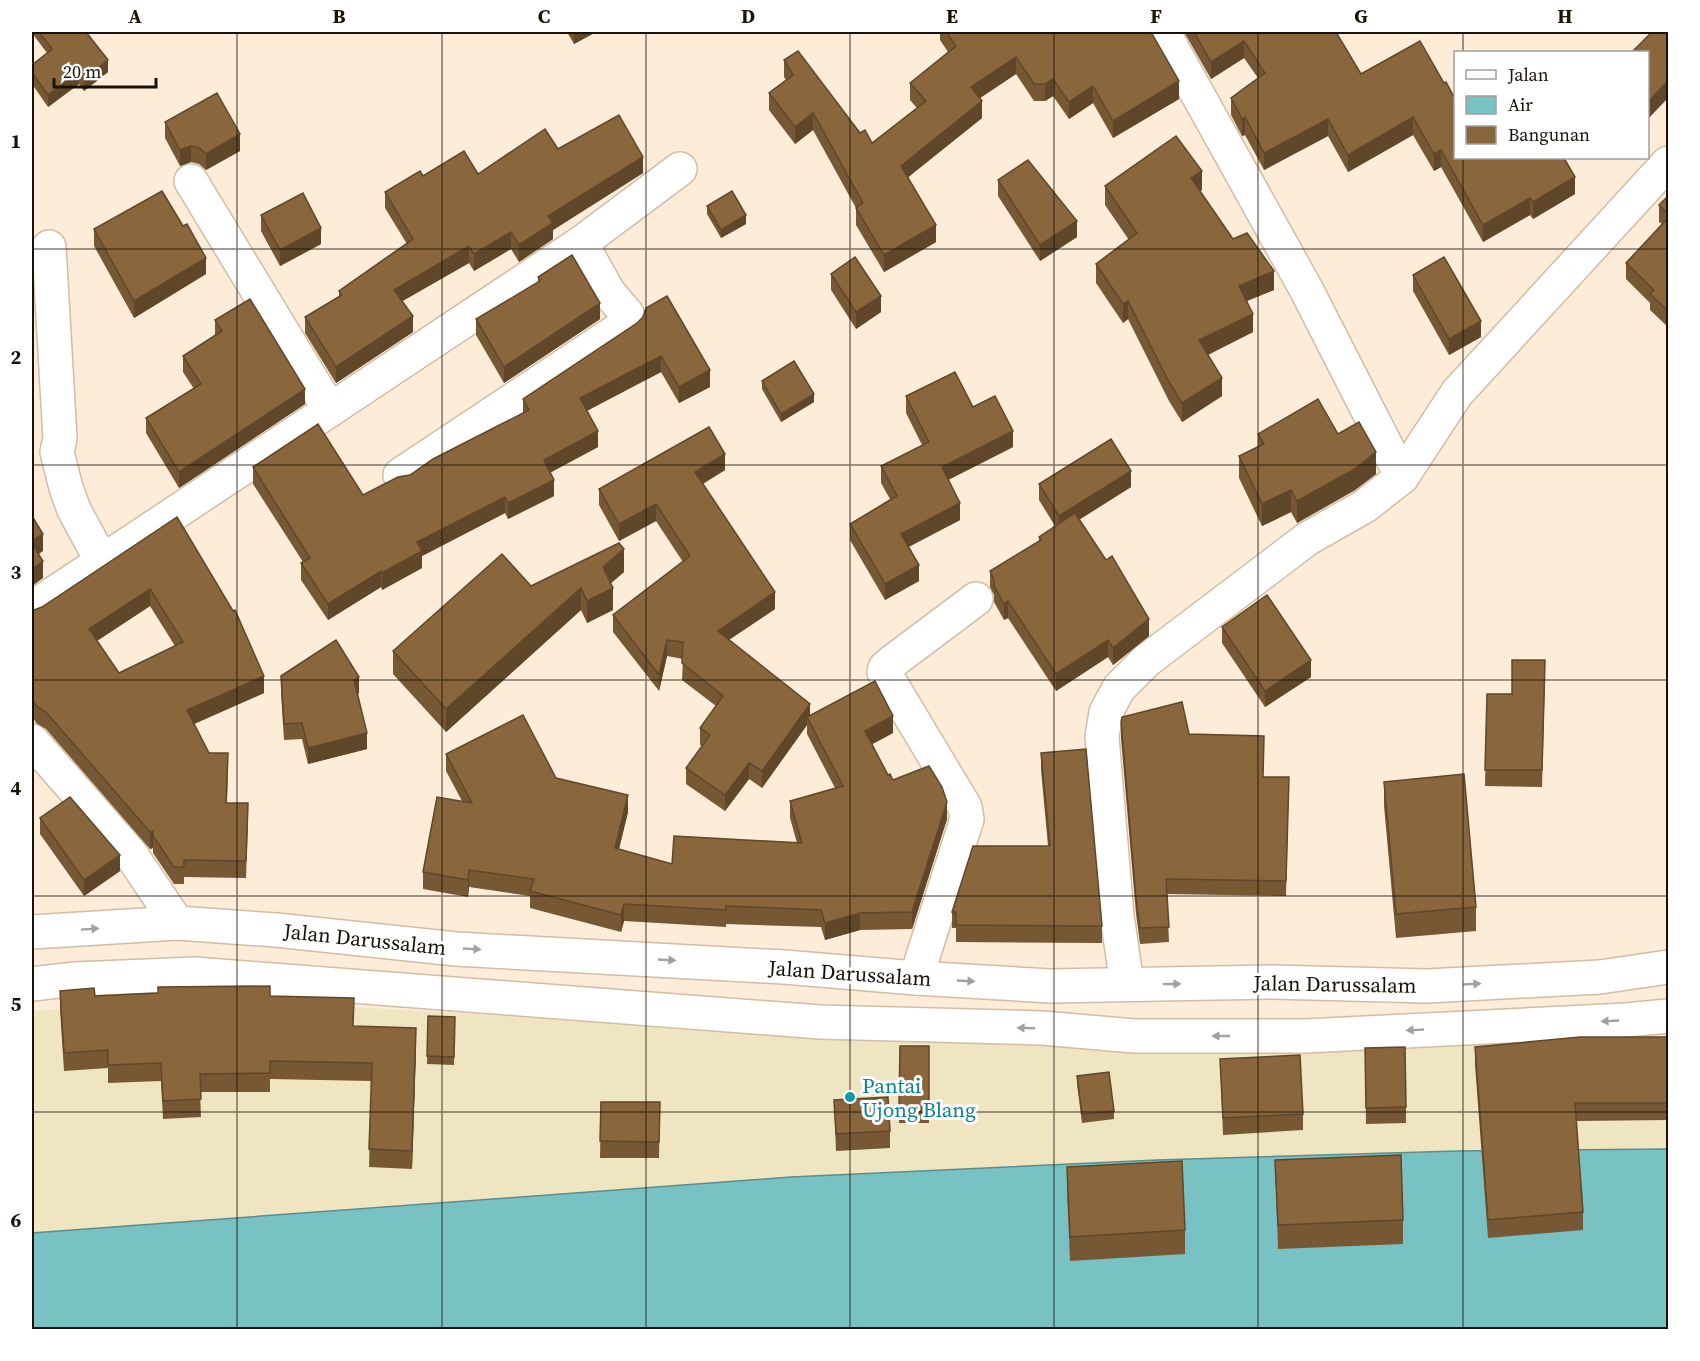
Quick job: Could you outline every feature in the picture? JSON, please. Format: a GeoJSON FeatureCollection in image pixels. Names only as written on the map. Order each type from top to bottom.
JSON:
{"type":"FeatureCollection","features":[{"type":"Feature","properties":{"kind":"street"},"geometry":{"type":"LineString","coordinates":[[1163,32],[1306,289],[1401,477]]}},
{"type":"Feature","properties":{"kind":"street"},"geometry":{"type":"LineString","coordinates":[[1127,984],[1117,916],[1102,737],[1106,712],[1119,688],[1146,662],[1307,539],[1365,506],[1401,477],[1457,393],[1668,163]]}},
{"type":"Feature","properties":{"kind":"street"},"geometry":{"type":"LineString","coordinates":[[32,608],[581,243],[680,169]]}},
{"type":"Feature","properties":{"kind":"street"},"geometry":{"type":"LineString","coordinates":[[191,181],[330,410]]}},
{"type":"Feature","properties":{"kind":"street"},"geometry":{"type":"LineString","coordinates":[[400,475],[627,324],[627,314],[609,293],[581,243]]}},
{"type":"Feature","properties":{"kind":"street"},"geometry":{"type":"LineString","coordinates":[[49,247],[60,438],[57,452],[74,510],[93,545],[106,560]]}},
{"type":"Feature","properties":{"kind":"street"},"geometry":{"type":"LineString","coordinates":[[916,978],[967,819],[965,807],[884,672],[892,662],[976,599]]}},
{"type":"Feature","properties":{"kind":"street"},"geometry":{"type":"LineString","coordinates":[[32,741],[130,853],[177,923]]}},
{"type":"Feature","properties":{"kind":"street","name":"Jalan Darussalam"},"geometry":{"type":"LineString","coordinates":[[32,933],[177,923],[276,930],[456,949],[784,967],[1050,986],[1272,982],[1427,986],[1600,977],[1668,967]]}},
{"type":"Feature","properties":{"kind":"street"},"geometry":{"type":"LineString","coordinates":[[32,984],[75,979],[195,974],[820,1022],[1042,1028],[1135,1036],[1305,1036],[1668,1016]]}},
{"type":"Feature","properties":{"kind":"sand","name":"Pantai Ujong Blang"},"geometry":{"type":"Polygon","coordinates":[[[200,998],[848,1036],[1668,1024],[1668,1149],[1458,1151],[1157,1160],[366,1207],[32,1233],[32,1011],[200,998]]]}},
{"type":"Feature","properties":{"kind":"water"},"geometry":{"type":"Polygon","coordinates":[[[1668,1149],[1668,1329],[32,1330],[32,1233],[791,1177],[1157,1160],[1458,1151],[1668,1149]]]}},
{"type":"Feature","properties":{"kind":"building"},"geometry":{"type":"Polygon","coordinates":[[[39,32],[86,32],[108,60],[84,79],[79,72],[48,95],[32,73],[32,65],[52,49],[39,32]]]}},
{"type":"Feature","properties":{"kind":"building"},"geometry":{"type":"Polygon","coordinates":[[[946,32],[1151,32],[1179,81],[1113,121],[1093,86],[1069,102],[1053,79],[1045,84],[1034,84],[1016,57],[971,87],[982,101],[901,166],[936,225],[884,255],[856,208],[863,203],[813,113],[795,127],[769,93],[793,75],[784,60],[798,51],[860,133],[865,130],[872,143],[926,101],[910,83],[956,46],[946,32]]]}},
{"type":"Feature","properties":{"kind":"building"},"geometry":{"type":"Polygon","coordinates":[[[1194,32],[1336,32],[1361,74],[1420,41],[1454,97],[1454,159],[1565,159],[1575,177],[1533,202],[1530,198],[1483,225],[1441,150],[1434,154],[1413,117],[1348,155],[1328,119],[1264,153],[1245,117],[1242,119],[1231,98],[1265,73],[1244,41],[1211,62],[1194,32]]]}},
{"type":"Feature","properties":{"kind":"building"},"geometry":{"type":"Polygon","coordinates":[[[1652,32],[1668,32],[1668,81],[1649,101],[1649,51],[1633,51],[1652,32]]]}},
{"type":"Feature","properties":{"kind":"building"},"geometry":{"type":"Polygon","coordinates":[[[217,93],[240,134],[206,154],[199,148],[191,146],[180,150],[165,122],[217,93]]]}},
{"type":"Feature","properties":{"kind":"building"},"geometry":{"type":"Polygon","coordinates":[[[619,115],[643,157],[548,216],[553,223],[519,245],[511,232],[474,254],[469,246],[394,290],[413,316],[336,367],[305,317],[342,295],[339,291],[413,239],[385,192],[420,171],[423,176],[464,151],[478,174],[545,129],[558,149],[619,115]]]}},
{"type":"Feature","properties":{"kind":"building"},"geometry":{"type":"Polygon","coordinates":[[[1176,136],[1202,171],[1191,178],[1233,239],[1247,233],[1274,271],[1239,286],[1253,314],[1199,340],[1222,378],[1182,403],[1128,301],[1123,304],[1096,264],[1137,233],[1105,186],[1176,136]]]}},
{"type":"Feature","properties":{"kind":"building"},"geometry":{"type":"Polygon","coordinates":[[[1028,160],[1077,221],[1040,245],[998,180],[1028,160]]]}},
{"type":"Feature","properties":{"kind":"building"},"geometry":{"type":"Polygon","coordinates":[[[162,191],[183,226],[187,224],[206,258],[134,301],[94,229],[162,191]]]}},
{"type":"Feature","properties":{"kind":"building"},"geometry":{"type":"Polygon","coordinates":[[[732,191],[746,215],[721,230],[707,206],[732,191]]]}},
{"type":"Feature","properties":{"kind":"building"},"geometry":{"type":"Polygon","coordinates":[[[303,193],[321,228],[280,250],[261,215],[303,193]]]}},
{"type":"Feature","properties":{"kind":"building"},"geometry":{"type":"Polygon","coordinates":[[[1668,196],[1668,214],[1659,205],[1668,196]]]}},
{"type":"Feature","properties":{"kind":"building"},"geometry":{"type":"Polygon","coordinates":[[[1668,218],[1668,311],[1650,294],[1654,290],[1626,263],[1668,218]]]}},
{"type":"Feature","properties":{"kind":"building"},"geometry":{"type":"Polygon","coordinates":[[[572,255],[600,303],[504,367],[476,319],[540,281],[538,277],[572,255]]]}},
{"type":"Feature","properties":{"kind":"building"},"geometry":{"type":"Polygon","coordinates":[[[855,257],[881,296],[856,312],[831,274],[855,257]]]}},
{"type":"Feature","properties":{"kind":"building"},"geometry":{"type":"Polygon","coordinates":[[[1444,257],[1481,321],[1449,339],[1413,275],[1444,257]]]}},
{"type":"Feature","properties":{"kind":"building"},"geometry":{"type":"Polygon","coordinates":[[[667,296],[710,370],[679,387],[661,356],[580,398],[598,431],[544,460],[554,480],[508,503],[505,497],[417,542],[422,551],[382,573],[381,571],[328,604],[301,563],[310,558],[253,467],[318,424],[363,495],[398,477],[410,475],[433,459],[529,410],[523,399],[637,323],[643,317],[646,308],[667,296]]]}},
{"type":"Feature","properties":{"kind":"building"},"geometry":{"type":"Polygon","coordinates":[[[250,299],[305,389],[179,472],[146,418],[201,384],[183,356],[222,331],[215,320],[250,299]]]}},
{"type":"Feature","properties":{"kind":"building"},"geometry":{"type":"Polygon","coordinates":[[[794,361],[814,394],[781,414],[762,381],[794,361]]]}},
{"type":"Feature","properties":{"kind":"building"},"geometry":{"type":"Polygon","coordinates":[[[955,372],[973,407],[995,396],[1013,431],[942,467],[960,503],[901,534],[919,565],[885,584],[850,524],[897,496],[881,466],[929,442],[906,396],[955,372]]]}},
{"type":"Feature","properties":{"kind":"building"},"geometry":{"type":"Polygon","coordinates":[[[1318,399],[1338,434],[1359,422],[1376,452],[1355,469],[1297,501],[1291,490],[1262,504],[1239,456],[1264,444],[1258,434],[1318,399]]]}},
{"type":"Feature","properties":{"kind":"building"},"geometry":{"type":"Polygon","coordinates":[[[709,427],[725,454],[695,472],[775,592],[718,631],[810,704],[762,771],[749,763],[725,795],[686,768],[710,735],[700,728],[723,696],[682,663],[683,642],[667,640],[659,675],[613,615],[690,556],[656,504],[619,524],[599,489],[709,427]]]}},
{"type":"Feature","properties":{"kind":"building"},"geometry":{"type":"Polygon","coordinates":[[[1111,439],[1131,471],[1059,516],[1039,484],[1111,439]]]}},
{"type":"Feature","properties":{"kind":"building"},"geometry":{"type":"Polygon","coordinates":[[[1075,513],[1106,560],[1112,556],[1149,619],[1113,648],[1108,640],[1056,674],[1008,601],[1004,604],[994,586],[990,571],[1041,540],[1039,537],[1075,513]]]}},
{"type":"Feature","properties":{"kind":"building"},"geometry":{"type":"Polygon","coordinates":[[[32,516],[43,534],[32,541],[32,516]]]}},
{"type":"Feature","properties":{"kind":"building"},"geometry":{"type":"Polygon","coordinates":[[[177,517],[233,611],[235,610],[264,676],[187,710],[209,753],[228,753],[226,803],[248,803],[246,861],[184,860],[184,867],[174,867],[153,836],[153,831],[150,832],[46,712],[36,706],[32,698],[32,609],[42,607],[177,517]],[[150,589],[89,629],[119,673],[183,642],[150,589]]]}},
{"type":"Feature","properties":{"kind":"building"},"geometry":{"type":"Polygon","coordinates":[[[619,543],[624,549],[603,567],[613,588],[587,601],[581,588],[446,709],[393,651],[502,554],[531,586],[619,543]]]}},
{"type":"Feature","properties":{"kind":"building"},"geometry":{"type":"Polygon","coordinates":[[[32,544],[43,561],[32,569],[32,544]]]}},
{"type":"Feature","properties":{"kind":"building"},"geometry":{"type":"Polygon","coordinates":[[[1267,595],[1311,660],[1265,691],[1222,627],[1267,595]]]}},
{"type":"Feature","properties":{"kind":"building"},"geometry":{"type":"Polygon","coordinates":[[[336,640],[359,677],[354,680],[367,733],[308,748],[302,723],[284,724],[281,676],[336,640]]]}},
{"type":"Feature","properties":{"kind":"building"},"geometry":{"type":"Polygon","coordinates":[[[1512,660],[1545,660],[1542,770],[1485,770],[1487,694],[1512,694],[1512,660]]]}},
{"type":"Feature","properties":{"kind":"building"},"geometry":{"type":"Polygon","coordinates":[[[875,681],[893,716],[865,731],[888,775],[890,774],[893,780],[929,766],[942,787],[947,802],[912,912],[860,913],[825,923],[821,910],[726,906],[726,910],[624,904],[621,915],[530,891],[534,879],[469,870],[468,880],[423,872],[437,797],[472,803],[446,754],[523,715],[556,778],[628,795],[615,848],[672,864],[674,836],[802,843],[790,801],[843,786],[807,717],[875,681]]]}},
{"type":"Feature","properties":{"kind":"building"},"geometry":{"type":"Polygon","coordinates":[[[1182,702],[1189,734],[1264,736],[1263,777],[1289,777],[1286,881],[1166,879],[1169,927],[1140,928],[1121,722],[1122,717],[1182,702]]]}},
{"type":"Feature","properties":{"kind":"building"},"geometry":{"type":"Polygon","coordinates":[[[1086,749],[1102,926],[956,925],[956,912],[952,912],[973,846],[1050,846],[1041,753],[1086,749]]]}},
{"type":"Feature","properties":{"kind":"building"},"geometry":{"type":"Polygon","coordinates":[[[1464,774],[1476,907],[1396,914],[1384,782],[1464,774]]]}},
{"type":"Feature","properties":{"kind":"building"},"geometry":{"type":"Polygon","coordinates":[[[70,797],[120,855],[84,880],[40,818],[70,797]]]}},
{"type":"Feature","properties":{"kind":"building"},"geometry":{"type":"Polygon","coordinates":[[[270,986],[270,996],[354,998],[353,1026],[416,1028],[412,1151],[369,1149],[372,1063],[270,1061],[270,1073],[200,1074],[201,1099],[163,1101],[161,1063],[108,1065],[108,1050],[64,1053],[60,991],[94,988],[95,996],[158,993],[158,987],[270,986]]]}},
{"type":"Feature","properties":{"kind":"building"},"geometry":{"type":"Polygon","coordinates":[[[428,1016],[455,1017],[454,1057],[427,1056],[428,1016]]]}},
{"type":"Feature","properties":{"kind":"building"},"geometry":{"type":"Polygon","coordinates":[[[1580,1037],[1668,1037],[1668,1103],[1575,1103],[1583,1212],[1488,1220],[1475,1047],[1580,1037]]]}},
{"type":"Feature","properties":{"kind":"building"},"geometry":{"type":"Polygon","coordinates":[[[900,1046],[929,1046],[929,1107],[899,1107],[900,1046]]]}},
{"type":"Feature","properties":{"kind":"building"},"geometry":{"type":"Polygon","coordinates":[[[1405,1047],[1406,1107],[1366,1108],[1365,1048],[1405,1047]]]}},
{"type":"Feature","properties":{"kind":"building"},"geometry":{"type":"Polygon","coordinates":[[[1300,1055],[1303,1114],[1223,1118],[1220,1059],[1300,1055]]]}},
{"type":"Feature","properties":{"kind":"building"},"geometry":{"type":"Polygon","coordinates":[[[1109,1072],[1114,1111],[1082,1114],[1077,1076],[1109,1072]]]}},
{"type":"Feature","properties":{"kind":"building"},"geometry":{"type":"Polygon","coordinates":[[[888,1097],[890,1131],[836,1134],[834,1100],[888,1097]]]}},
{"type":"Feature","properties":{"kind":"building"},"geometry":{"type":"Polygon","coordinates":[[[601,1102],[660,1102],[659,1142],[600,1141],[601,1102]]]}},
{"type":"Feature","properties":{"kind":"building"},"geometry":{"type":"Polygon","coordinates":[[[1401,1155],[1403,1220],[1278,1225],[1275,1160],[1401,1155]]]}},
{"type":"Feature","properties":{"kind":"building"},"geometry":{"type":"Polygon","coordinates":[[[1182,1161],[1185,1230],[1070,1237],[1067,1167],[1182,1161]]]}},
{"type":"Feature","properties":{"kind":"place","name":"Pantai Ujong Blang"},"geometry":{"type":"Point","coordinates":[850,1097]}}]}
